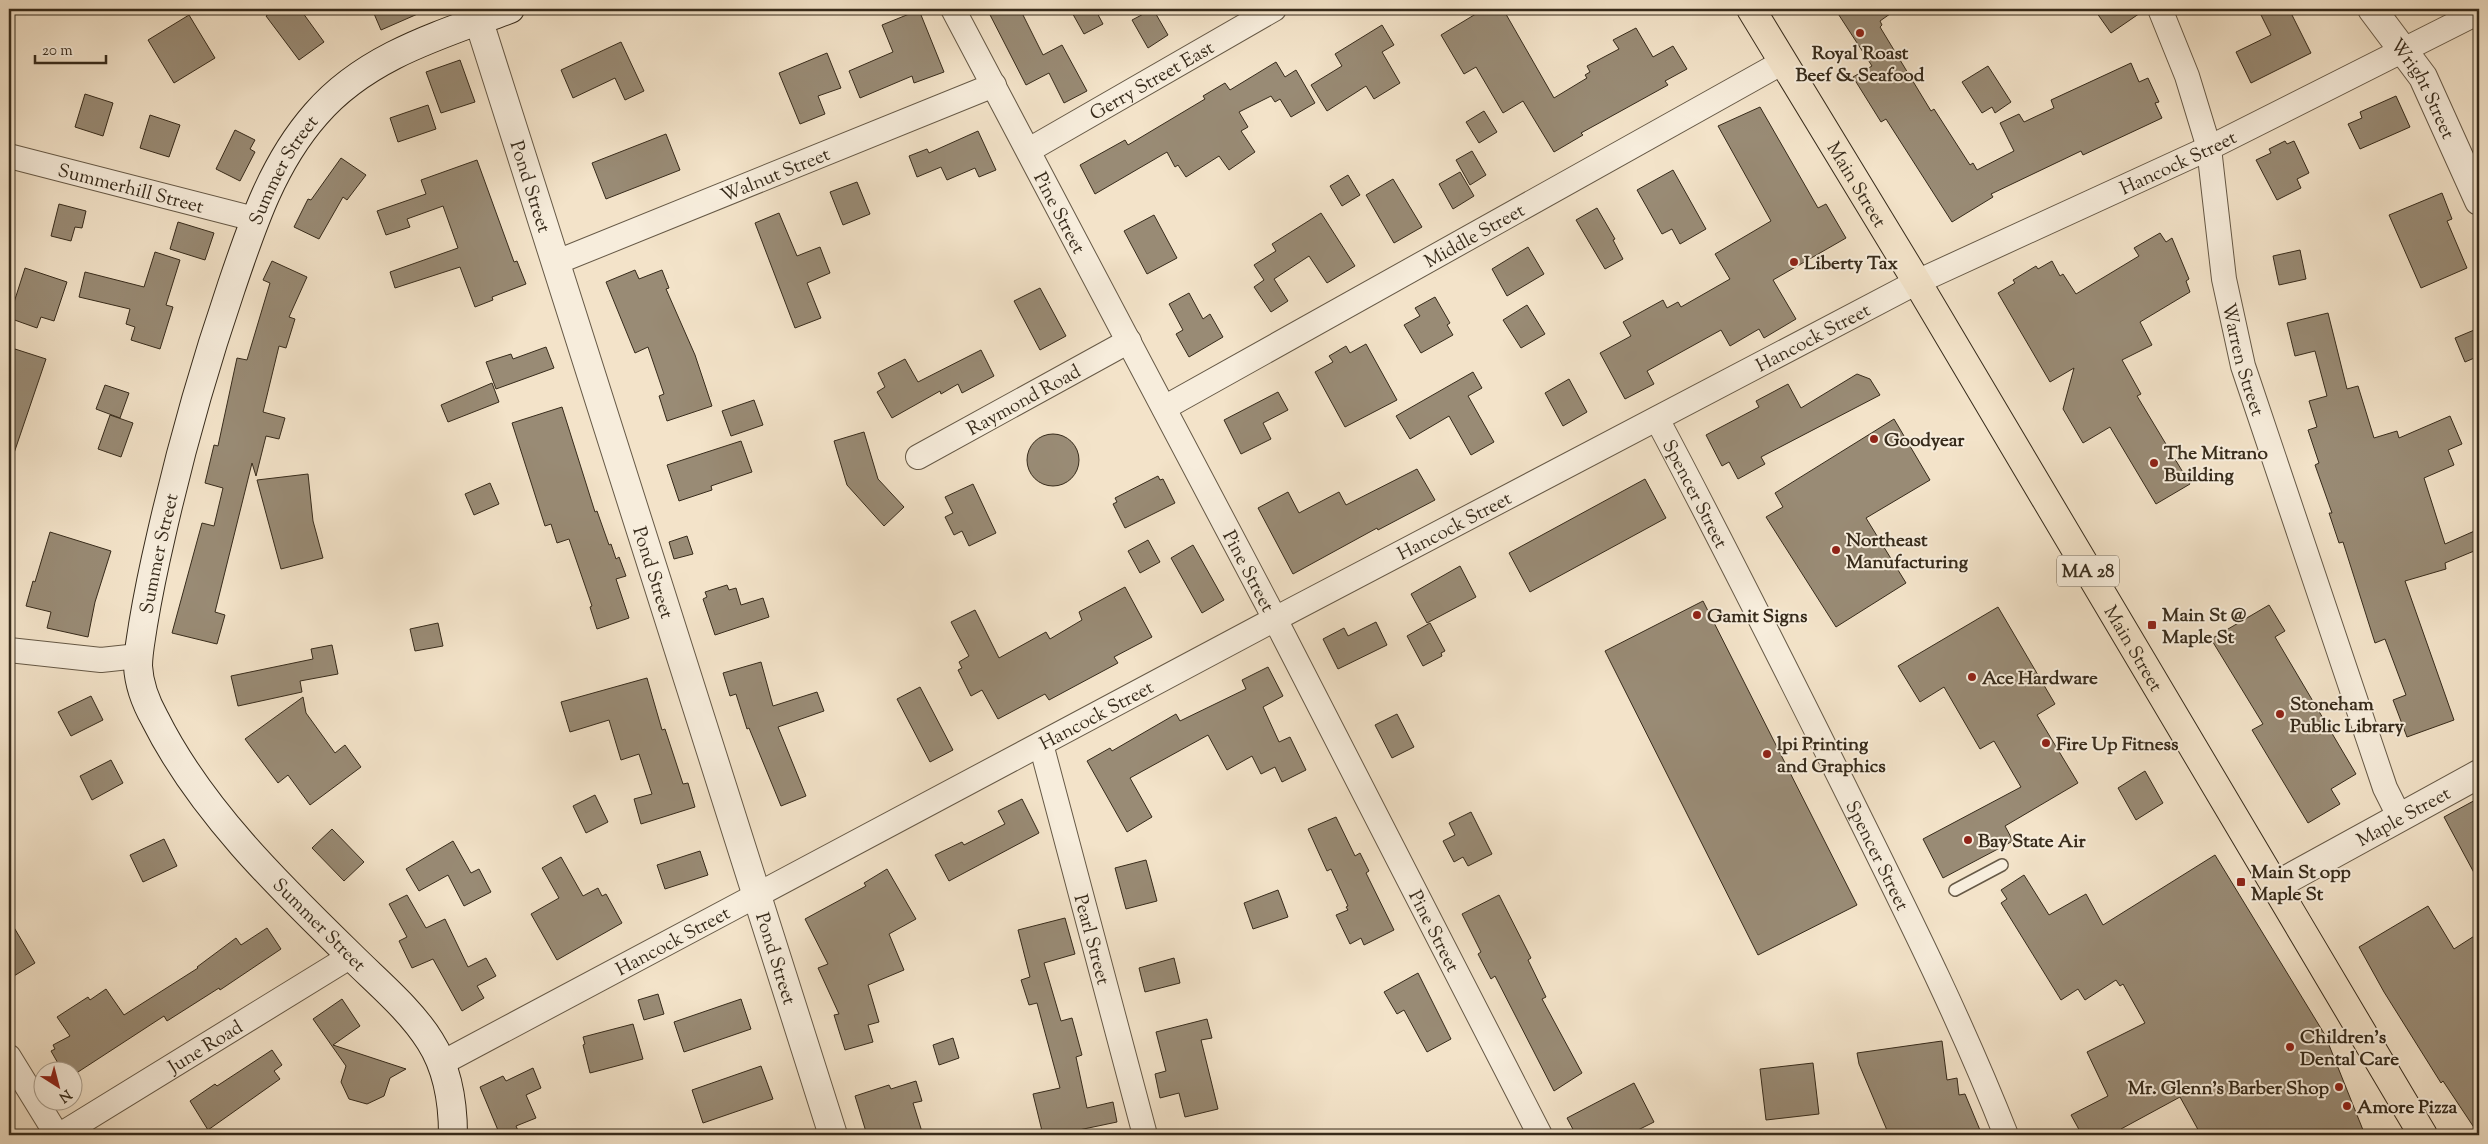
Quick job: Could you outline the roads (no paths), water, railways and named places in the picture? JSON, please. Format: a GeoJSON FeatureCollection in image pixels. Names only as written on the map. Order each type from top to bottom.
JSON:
{"type":"FeatureCollection","features":[{"type":"Feature","properties":{"kind":"main road","name":"Main Street"},"geometry":{"type":"LineString","coordinates":[[1750,9],[1917,282],[2423,1135]]}},
{"type":"Feature","properties":{"kind":"street","name":"Summer Street"},"geometry":{"type":"LineString","coordinates":[[453,1135],[450,1100],[442,1064],[422,1031],[252,854],[198,786],[172,750],[146,701],[139,677],[138,656],[150,581],[176,469],[203,370],[254,219],[282,162],[304,128],[338,91],[359,74],[384,59],[478,14],[510,9]]}},
{"type":"Feature","properties":{"kind":"street","name":"Pine Street"},"geometry":{"type":"LineString","coordinates":[[953,9],[1276,619],[1540,1135]]}},
{"type":"Feature","properties":{"kind":"street","name":"Gerry Street East"},"geometry":{"type":"LineString","coordinates":[[1029,150],[1274,9]]}},
{"type":"Feature","properties":{"kind":"street","name":"Warren Street"},"geometry":{"type":"LineString","coordinates":[[2160,9],[2188,76],[2210,148],[2224,279],[2243,366],[2382,778],[2399,816]]}},
{"type":"Feature","properties":{"kind":"street","name":"Wright Street"},"geometry":{"type":"LineString","coordinates":[[2372,9],[2423,77],[2479,201]]}},
{"type":"Feature","properties":{"kind":"street","name":"Hancock Street"},"geometry":{"type":"LineString","coordinates":[[442,1064],[1276,619],[1917,282],[2210,148],[2479,12]]}},
{"type":"Feature","properties":{"kind":"street","name":"Pond Street"},"geometry":{"type":"LineString","coordinates":[[478,14],[833,1135]]}},
{"type":"Feature","properties":{"kind":"street","name":"Middle Street"},"geometry":{"type":"LineString","coordinates":[[1164,408],[1783,62]]}},
{"type":"Feature","properties":{"kind":"street","name":"Walnut Street"},"geometry":{"type":"LineString","coordinates":[[557,262],[994,85]]}},
{"type":"Feature","properties":{"kind":"street","name":"Summerhill Street"},"geometry":{"type":"LineString","coordinates":[[9,156],[254,219]]}},
{"type":"Feature","properties":{"kind":"street","name":"Raymond Road"},"geometry":{"type":"LineString","coordinates":[[918,457],[1129,341]]}},
{"type":"Feature","properties":{"kind":"street","name":"Spencer Street"},"geometry":{"type":"LineString","coordinates":[[1657,418],[1732,560],[1905,908],[1965,1038],[2006,1135]]}},
{"type":"Feature","properties":{"kind":"street"},"geometry":{"type":"LineString","coordinates":[[9,650],[101,660],[138,656]]}},
{"type":"Feature","properties":{"kind":"street","name":"Pearl Street"},"geometry":{"type":"LineString","coordinates":[[1041,744],[1145,1135]]}},
{"type":"Feature","properties":{"kind":"street","name":"Maple Street"},"geometry":{"type":"LineString","coordinates":[[2275,886],[2399,816],[2479,774]]}},
{"type":"Feature","properties":{"kind":"street","name":"June Road"},"geometry":{"type":"LineString","coordinates":[[58,1135],[351,956]]}},
{"type":"Feature","properties":{"kind":"street"},"geometry":{"type":"LineString","coordinates":[[9,1057],[58,1135]]}},
{"type":"Feature","properties":{"kind":"lane"},"geometry":{"type":"LineString","coordinates":[[1955,890],[2002,865]]}},
{"type":"Feature","properties":{"kind":"place","name":"Royal Roast Beef & Seafood"},"geometry":{"type":"Point","coordinates":[1860,33]}},
{"type":"Feature","properties":{"kind":"place","name":"Liberty Tax"},"geometry":{"type":"Point","coordinates":[1794,262]}},
{"type":"Feature","properties":{"kind":"place","name":"Goodyear"},"geometry":{"type":"Point","coordinates":[1874,439]}},
{"type":"Feature","properties":{"kind":"place","name":"The Mitrano Building"},"geometry":{"type":"Point","coordinates":[2154,463]}},
{"type":"Feature","properties":{"kind":"place","name":"Northeast Manufacturing"},"geometry":{"type":"Point","coordinates":[1836,550]}},
{"type":"Feature","properties":{"kind":"place","name":"Gamit Signs"},"geometry":{"type":"Point","coordinates":[1697,615]}},
{"type":"Feature","properties":{"kind":"place","name":"Main St @ Maple St"},"geometry":{"type":"Point","coordinates":[2152,625]}},
{"type":"Feature","properties":{"kind":"place","name":"Ace Hardware"},"geometry":{"type":"Point","coordinates":[1972,677]}},
{"type":"Feature","properties":{"kind":"place","name":"Stoneham Public Library"},"geometry":{"type":"Point","coordinates":[2280,714]}},
{"type":"Feature","properties":{"kind":"place","name":"Fire Up Fitness"},"geometry":{"type":"Point","coordinates":[2046,743]}},
{"type":"Feature","properties":{"kind":"place","name":"lpi Printing and Graphics"},"geometry":{"type":"Point","coordinates":[1767,754]}},
{"type":"Feature","properties":{"kind":"place","name":"Bay State Air"},"geometry":{"type":"Point","coordinates":[1968,840]}},
{"type":"Feature","properties":{"kind":"place","name":"Main St opp Maple St"},"geometry":{"type":"Point","coordinates":[2241,882]}},
{"type":"Feature","properties":{"kind":"place","name":"Children's Dental Care"},"geometry":{"type":"Point","coordinates":[2290,1047]}},
{"type":"Feature","properties":{"kind":"place","name":"Mr. Glenn's Barber Shop"},"geometry":{"type":"Point","coordinates":[2339,1087]}},
{"type":"Feature","properties":{"kind":"place","name":"Amore Pizza"},"geometry":{"type":"Point","coordinates":[2347,1106]}}]}
